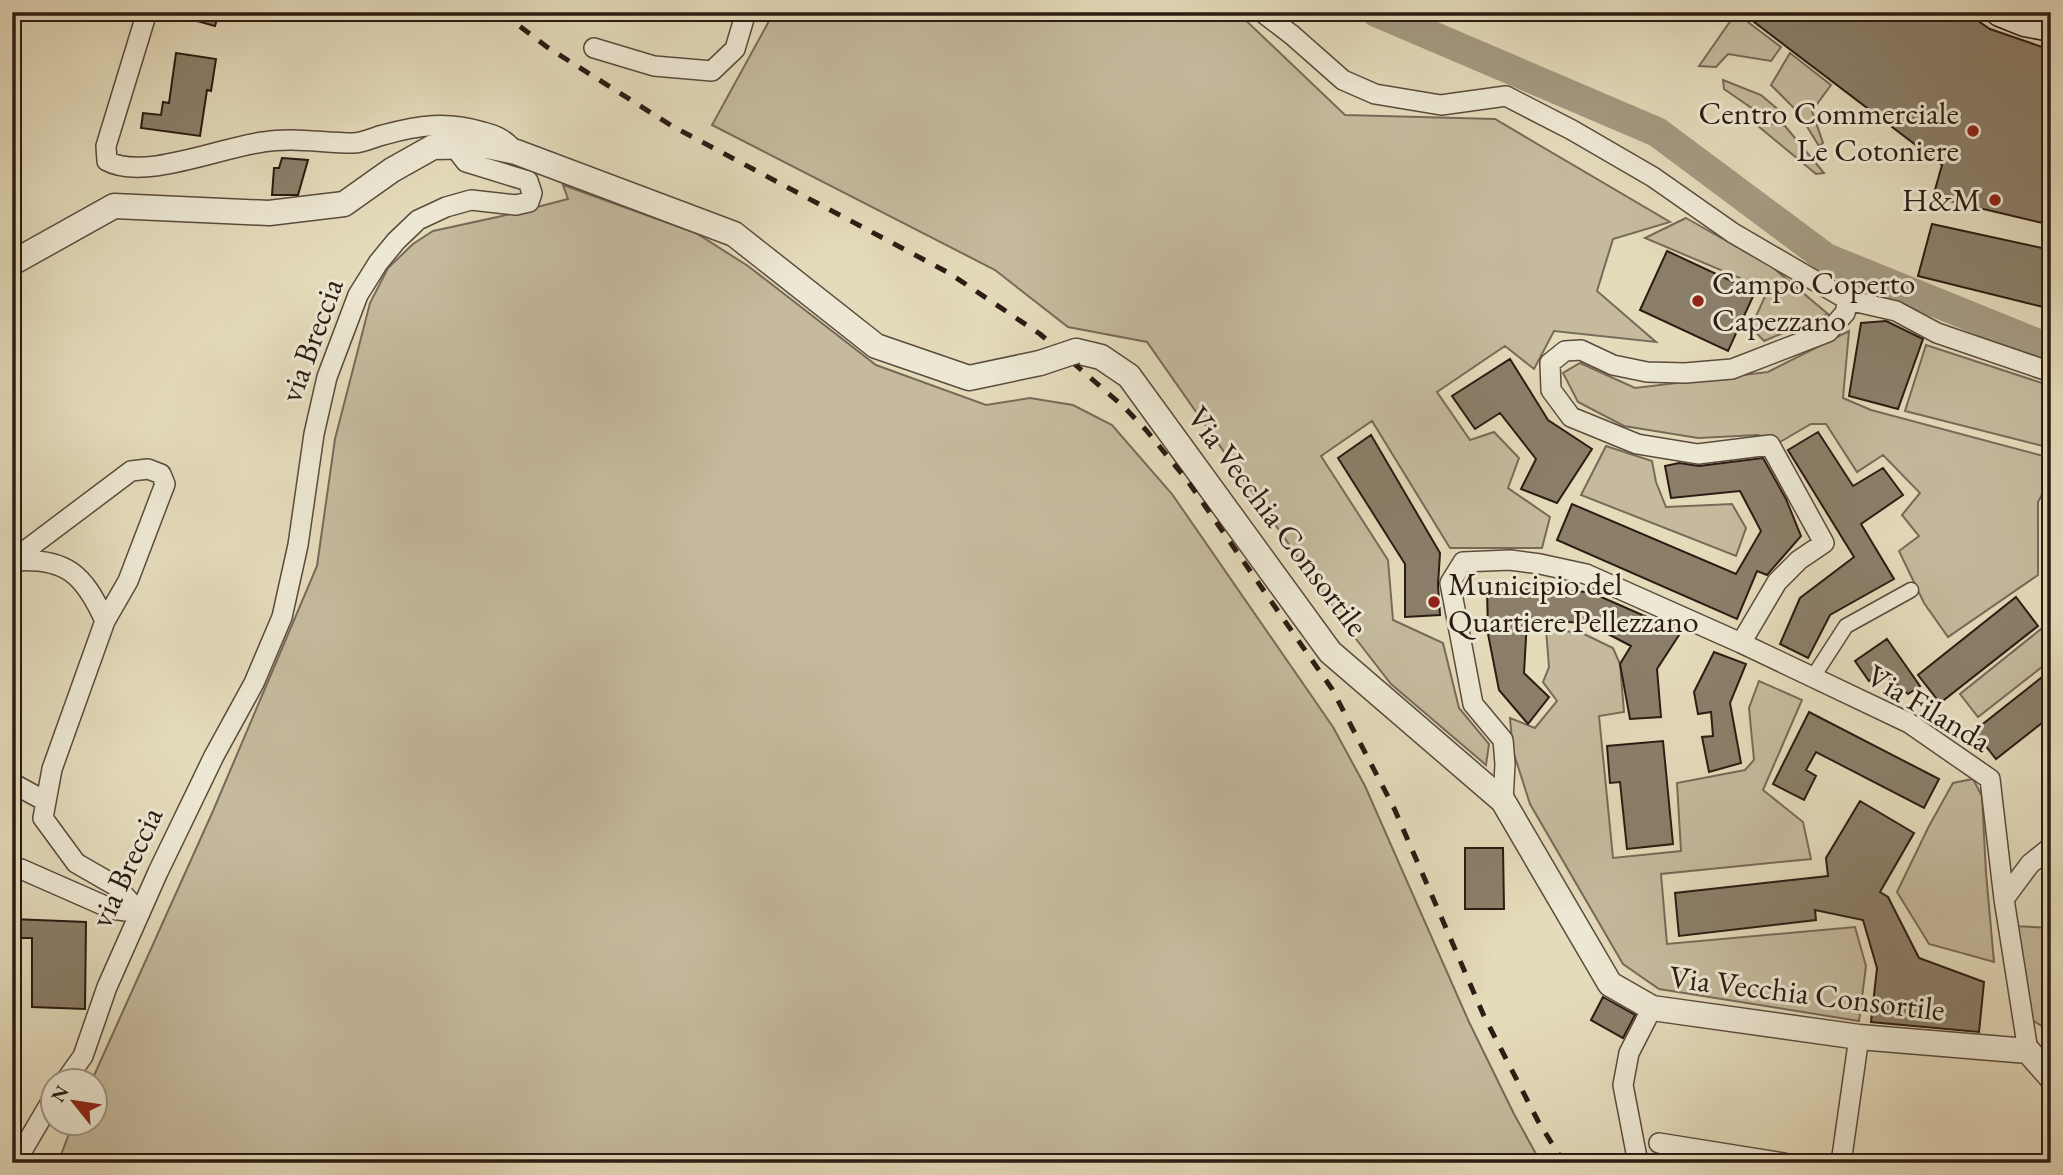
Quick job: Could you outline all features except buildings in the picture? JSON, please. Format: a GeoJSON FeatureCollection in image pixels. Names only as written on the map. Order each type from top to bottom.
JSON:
{"type":"FeatureCollection","features":[{"type":"Feature","properties":{"kind":"main road"},"geometry":{"type":"LineString","coordinates":[[2000,12],[2025,22],[2051,27]]}},
{"type":"Feature","properties":{"kind":"street"},"geometry":{"type":"LineString","coordinates":[[147,12],[106,146],[107,161],[116,166],[130,169],[168,163],[264,141],[356,144],[428,125],[455,125],[482,132],[504,139],[516,152]]}},
{"type":"Feature","properties":{"kind":"street"},"geometry":{"type":"LineString","coordinates":[[594,48],[654,66],[712,71],[735,49],[746,12]]}},
{"type":"Feature","properties":{"kind":"street"},"geometry":{"type":"LineString","coordinates":[[1262,12],[1292,34],[1343,80],[1375,94],[1441,105],[1506,96],[1653,177],[1733,233],[1848,300],[1896,311],[1937,333],[2051,372]]}},
{"type":"Feature","properties":{"kind":"street","name":"via Breccia"},"geometry":{"type":"LineString","coordinates":[[76,1066],[83,1056],[107,987],[140,913],[214,756],[254,683],[282,617],[298,545],[313,434],[327,377],[358,295],[378,263],[418,220],[446,207],[471,200],[516,205],[529,202],[532,193],[528,181],[467,162],[453,145]]}},
{"type":"Feature","properties":{"kind":"street"},"geometry":{"type":"LineString","coordinates":[[12,263],[114,206],[268,213],[344,204],[392,170],[433,147],[486,146],[516,152]]}},
{"type":"Feature","properties":{"kind":"street","name":"Via Vecchia Consortile"},"geometry":{"type":"LineString","coordinates":[[516,152],[734,234],[876,346],[970,378],[1040,363],[1076,351],[1101,357],[1129,376],[1331,652],[1503,801],[1610,984],[1652,1008],[1859,1037],[2028,1051]]}},
{"type":"Feature","properties":{"kind":"street"},"geometry":{"type":"LineString","coordinates":[[1741,643],[1777,582],[1799,560],[1824,543],[1770,445],[1699,454],[1637,444],[1571,417],[1551,390],[1550,363],[1565,351],[1581,349],[1613,365],[1647,372],[1685,373],[1732,369],[1828,332],[1845,313],[1848,300]]}},
{"type":"Feature","properties":{"kind":"street"},"geometry":{"type":"LineString","coordinates":[[14,560],[131,471],[148,469],[161,474],[165,484],[128,581],[105,621],[52,769],[43,818],[76,863],[117,886],[140,913]]}},
{"type":"Feature","properties":{"kind":"street"},"geometry":{"type":"LineString","coordinates":[[14,560],[60,564],[83,580],[105,621]]}},
{"type":"Feature","properties":{"kind":"street","name":"Via Filanda"},"geometry":{"type":"LineString","coordinates":[[1503,801],[1503,740],[1473,704],[1450,583],[1463,562],[1510,561],[1540,564],[1586,574],[1813,677],[1909,723],[1990,779],[2004,899],[2028,1051]]}},
{"type":"Feature","properties":{"kind":"street"},"geometry":{"type":"LineString","coordinates":[[1813,677],[1846,626],[1912,590]]}},
{"type":"Feature","properties":{"kind":"street"},"geometry":{"type":"LineString","coordinates":[[12,783],[45,801]]}},
{"type":"Feature","properties":{"kind":"street"},"geometry":{"type":"LineString","coordinates":[[2004,899],[2030,864],[2051,847]]}},
{"type":"Feature","properties":{"kind":"street"},"geometry":{"type":"LineString","coordinates":[[12,870],[21,869],[112,909],[140,913]]}},
{"type":"Feature","properties":{"kind":"street"},"geometry":{"type":"LineString","coordinates":[[1638,1163],[1623,1085],[1629,1053],[1652,1008]]}},
{"type":"Feature","properties":{"kind":"street"},"geometry":{"type":"LineString","coordinates":[[1841,1163],[1859,1037]]}},
{"type":"Feature","properties":{"kind":"street"},"geometry":{"type":"LineString","coordinates":[[2028,1051],[2051,1077]]}},
{"type":"Feature","properties":{"kind":"street"},"geometry":{"type":"LineString","coordinates":[[15,1163],[38,1124]]}},
{"type":"Feature","properties":{"kind":"street"},"geometry":{"type":"LineString","coordinates":[[1659,1143],[1784,1163]]}},
{"type":"Feature","properties":{"kind":"shaded area"},"geometry":{"type":"Polygon","coordinates":[[[774,12],[1237,12],[1345,115],[1495,119],[1670,222],[1613,239],[1597,291],[1656,342],[1554,331],[1534,369],[1505,346],[1437,392],[1470,440],[1494,432],[1519,458],[1508,488],[1550,517],[1542,548],[1450,548],[1372,421],[1321,456],[1388,560],[1393,620],[1443,643],[1459,708],[1489,744],[1486,765],[1391,684],[1349,630],[1147,342],[1068,327],[995,270],[712,125],[774,12]]]}},
{"type":"Feature","properties":{"kind":"shaded area"},"geometry":{"type":"Polygon","coordinates":[[[1736,13],[1781,47],[1771,61],[1728,54],[1716,67],[1699,66],[1736,13]]]}},
{"type":"Feature","properties":{"kind":"shaded area"},"geometry":{"type":"Polygon","coordinates":[[[1790,53],[1831,85],[1812,111],[1823,143],[1819,146],[1798,112],[1771,85],[1790,53]]]}},
{"type":"Feature","properties":{"kind":"shaded area"},"geometry":{"type":"Polygon","coordinates":[[[1723,80],[1761,95],[1780,111],[1753,109],[1724,89],[1723,80]]]}},
{"type":"Feature","properties":{"kind":"shaded area"},"geometry":{"type":"Polygon","coordinates":[[[1752,121],[1785,126],[1824,173],[1816,174],[1752,121]]]}},
{"type":"Feature","properties":{"kind":"shaded area"},"geometry":{"type":"Polygon","coordinates":[[[563,185],[696,233],[748,266],[876,365],[986,405],[1030,398],[1073,405],[1112,425],[1172,494],[1333,727],[1365,786],[1469,1022],[1541,1163],[58,1163],[68,1136],[108,1136],[108,1066],[98,1066],[213,811],[317,566],[335,439],[370,303],[388,268],[413,244],[433,231],[568,199],[563,185]]]}},
{"type":"Feature","properties":{"kind":"shaded area"},"geometry":{"type":"Polygon","coordinates":[[[1686,218],[1771,266],[1828,314],[1764,341],[1751,327],[1768,290],[1645,238],[1686,218]]]}},
{"type":"Feature","properties":{"kind":"shaded area"},"geometry":{"type":"Polygon","coordinates":[[[1849,331],[1843,398],[1871,410],[2051,458],[2051,478],[2038,502],[2038,575],[1948,637],[1924,603],[1899,551],[1919,536],[1902,515],[1920,493],[1883,455],[1857,472],[1826,424],[1811,424],[1780,442],[1758,435],[1698,438],[1624,426],[1578,402],[1563,373],[1580,363],[1635,388],[1768,372],[1849,331]]]}},
{"type":"Feature","properties":{"kind":"shaded area"},"geometry":{"type":"Polygon","coordinates":[[[1926,345],[2051,386],[2051,448],[1905,411],[1926,345]]]}},
{"type":"Feature","properties":{"kind":"shaded area"},"geometry":{"type":"Polygon","coordinates":[[[1606,446],[1652,461],[1656,482],[1666,507],[1732,504],[1746,528],[1736,556],[1581,495],[1606,446]]]}},
{"type":"Feature","properties":{"kind":"shaded area"},"geometry":{"type":"Polygon","coordinates":[[[1546,629],[1582,633],[1613,648],[1620,664],[1624,712],[1599,716],[1613,858],[1681,851],[1677,783],[1745,770],[1754,760],[1749,708],[1759,681],[1802,700],[1763,790],[1803,822],[1811,859],[1661,874],[1667,944],[1855,927],[1866,966],[1859,1021],[1659,989],[1623,964],[1530,804],[1513,751],[1510,718],[1535,728],[1557,701],[1543,682],[1549,667],[1546,629]]]}},
{"type":"Feature","properties":{"kind":"shaded area"},"geometry":{"type":"Polygon","coordinates":[[[2041,629],[2051,641],[2051,660],[1978,717],[1960,694],[2041,629]]]}},
{"type":"Feature","properties":{"kind":"shaded area"},"geometry":{"type":"Polygon","coordinates":[[[1973,779],[1982,796],[1994,962],[1929,944],[1897,892],[1953,783],[1973,779]]]}},
{"type":"Feature","properties":{"kind":"shaded area"},"geometry":{"type":"Polygon","coordinates":[[[2013,926],[2051,928],[2051,1032],[2029,1018],[2013,926]]]}},
{"type":"Feature","properties":{"kind":"waterway"},"geometry":{"type":"LineString","coordinates":[[1376,12],[1657,132],[1826,258],[2051,349]]}},
{"type":"Feature","properties":{"kind":"railway"},"geometry":{"type":"LineString","coordinates":[[501,12],[547,47],[672,126],[949,273],[1040,334],[1124,407],[1146,430],[1187,480],[1332,689],[1394,808],[1484,1016],[1538,1121],[1564,1163]]}},
{"type":"Feature","properties":{"kind":"place","name":"Centro Commerciale Le Cotoniere"},"geometry":{"type":"Point","coordinates":[1973,131]}},
{"type":"Feature","properties":{"kind":"place","name":"H&M"},"geometry":{"type":"Point","coordinates":[1995,200]}},
{"type":"Feature","properties":{"kind":"place","name":"Campo Coperto Capezzano"},"geometry":{"type":"Point","coordinates":[1698,301]}},
{"type":"Feature","properties":{"kind":"place","name":"Municipio del Quartiere Pellezzano"},"geometry":{"type":"Point","coordinates":[1434,602]}}]}
